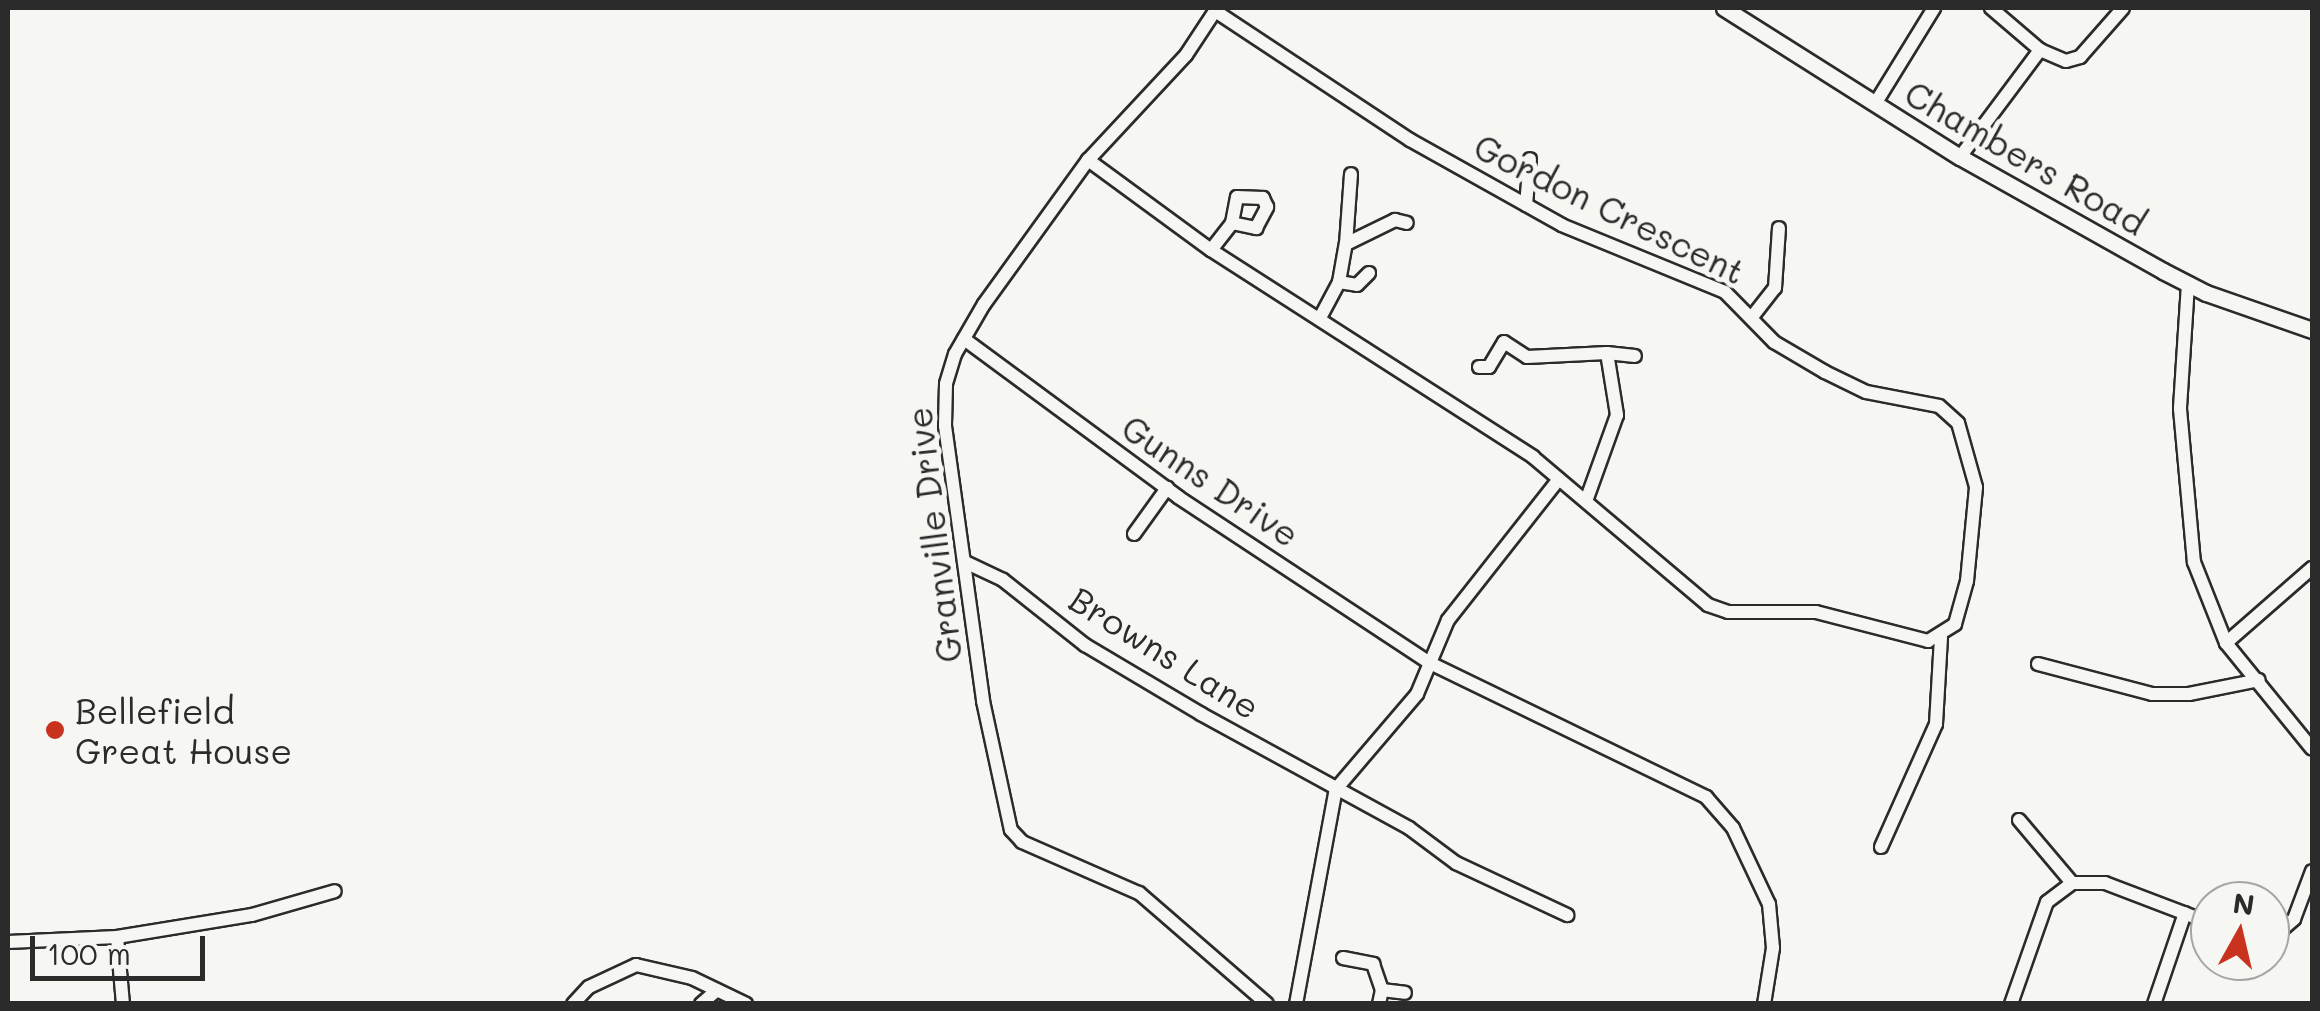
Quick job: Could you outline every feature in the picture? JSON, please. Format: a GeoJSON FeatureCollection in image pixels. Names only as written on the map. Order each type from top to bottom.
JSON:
{"type":"FeatureCollection","features":[{"type":"Feature","properties":{"kind":"street","name":"Chambers Road"},"geometry":{"type":"LineString","coordinates":[[1724,8],[1960,158],[2188,284],[2312,330]]}},
{"type":"Feature","properties":{"kind":"street"},"geometry":{"type":"LineString","coordinates":[[1875,104],[1934,8]]}},
{"type":"Feature","properties":{"kind":"street"},"geometry":{"type":"LineString","coordinates":[[1990,8],[2040,50],[2066,60],[2080,57],[2123,8]]}},
{"type":"Feature","properties":{"kind":"street","name":"Granville Drive"},"geometry":{"type":"LineString","coordinates":[[1216,9],[1186,55],[1088,160],[964,339],[946,384],[945,426],[983,701],[1011,830],[1022,842],[1139,893],[1268,1004]]}},
{"type":"Feature","properties":{"kind":"street","name":"Gordon Crescent"},"geometry":{"type":"LineString","coordinates":[[1216,9],[1410,140],[1526,204],[1725,292],[1774,342],[1825,372],[1866,392],[1939,406],[1958,423],[1976,487],[1974,530],[1955,624],[1942,637],[1936,724],[1881,847]]}},
{"type":"Feature","properties":{"kind":"street"},"geometry":{"type":"LineString","coordinates":[[1960,158],[2040,50]]}},
{"type":"Feature","properties":{"kind":"street"},"geometry":{"type":"LineString","coordinates":[[1526,204],[1530,159]]}},
{"type":"Feature","properties":{"kind":"street"},"geometry":{"type":"LineString","coordinates":[[1088,160],[1211,250],[1320,316],[1559,479],[1708,606],[1728,612],[1816,612],[1928,641],[1942,637]]}},
{"type":"Feature","properties":{"kind":"street"},"geometry":{"type":"LineString","coordinates":[[1320,316],[1338,282],[1346,244],[1351,174]]}},
{"type":"Feature","properties":{"kind":"street"},"geometry":{"type":"LineString","coordinates":[[1346,244],[1395,220],[1407,222]]}},
{"type":"Feature","properties":{"kind":"street"},"geometry":{"type":"LineString","coordinates":[[1211,250],[1232,223]]}},
{"type":"Feature","properties":{"kind":"street"},"geometry":{"type":"LineString","coordinates":[[1752,317],[1775,288],[1779,228]]}},
{"type":"Feature","properties":{"kind":"street"},"geometry":{"type":"LineString","coordinates":[[1338,282],[1357,285],[1369,273]]}},
{"type":"Feature","properties":{"kind":"street"},"geometry":{"type":"LineString","coordinates":[[2188,284],[2182,486],[2194,562],[2226,643],[2312,748]]}},
{"type":"Feature","properties":{"kind":"street","name":"Gunns Drive"},"geometry":{"type":"LineString","coordinates":[[964,339],[1166,488],[1430,663],[1706,797],[1733,828],[1769,904],[1773,948],[1764,1004]]}},
{"type":"Feature","properties":{"kind":"street"},"geometry":{"type":"LineString","coordinates":[[1479,366],[1489,367],[1504,342],[1527,357],[1636,356]]}},
{"type":"Feature","properties":{"kind":"street"},"geometry":{"type":"LineString","coordinates":[[1586,501],[1616,415],[1606,354]]}},
{"type":"Feature","properties":{"kind":"street"},"geometry":{"type":"LineString","coordinates":[[1296,1004],[1336,789],[1418,694],[1448,620],[1559,479]]}},
{"type":"Feature","properties":{"kind":"street"},"geometry":{"type":"LineString","coordinates":[[1134,534],[1166,488]]}},
{"type":"Feature","properties":{"kind":"street","name":"Browns Lane"},"geometry":{"type":"LineString","coordinates":[[965,562],[1003,580],[1100,654],[1408,828],[1456,863],[1567,915]]}},
{"type":"Feature","properties":{"kind":"street"},"geometry":{"type":"LineString","coordinates":[[2226,643],[2312,568]]}},
{"type":"Feature","properties":{"kind":"street"},"geometry":{"type":"LineString","coordinates":[[2038,664],[2152,694],[2189,694],[2258,680]]}},
{"type":"Feature","properties":{"kind":"street"},"geometry":{"type":"LineString","coordinates":[[2019,820],[2072,882]]}},
{"type":"Feature","properties":{"kind":"street"},"geometry":{"type":"LineString","coordinates":[[2290,922],[2312,871]]}},
{"type":"Feature","properties":{"kind":"street"},"geometry":{"type":"LineString","coordinates":[[2012,1004],[2047,902],[2072,882],[2105,883],[2190,915]]}},
{"type":"Feature","properties":{"kind":"street"},"geometry":{"type":"LineString","coordinates":[[8,942],[118,936],[252,914],[335,890]]}},
{"type":"Feature","properties":{"kind":"street"},"geometry":{"type":"LineString","coordinates":[[2154,1004],[2185,913]]}},
{"type":"Feature","properties":{"kind":"street"},"geometry":{"type":"LineString","coordinates":[[118,936],[123,1004]]}},
{"type":"Feature","properties":{"kind":"street"},"geometry":{"type":"LineString","coordinates":[[1343,958],[1373,964],[1381,997],[1405,994]]}},
{"type":"Feature","properties":{"kind":"street"},"geometry":{"type":"LineString","coordinates":[[574,1004],[602,979],[636,965],[716,990],[746,1004]]}},
{"type":"Feature","properties":{"kind":"street"},"geometry":{"type":"LineString","coordinates":[[701,1004],[716,990]]}},
{"type":"Feature","properties":{"kind":"place","name":"Bellefield Great House"},"geometry":{"type":"Point","coordinates":[55,730]}}]}
